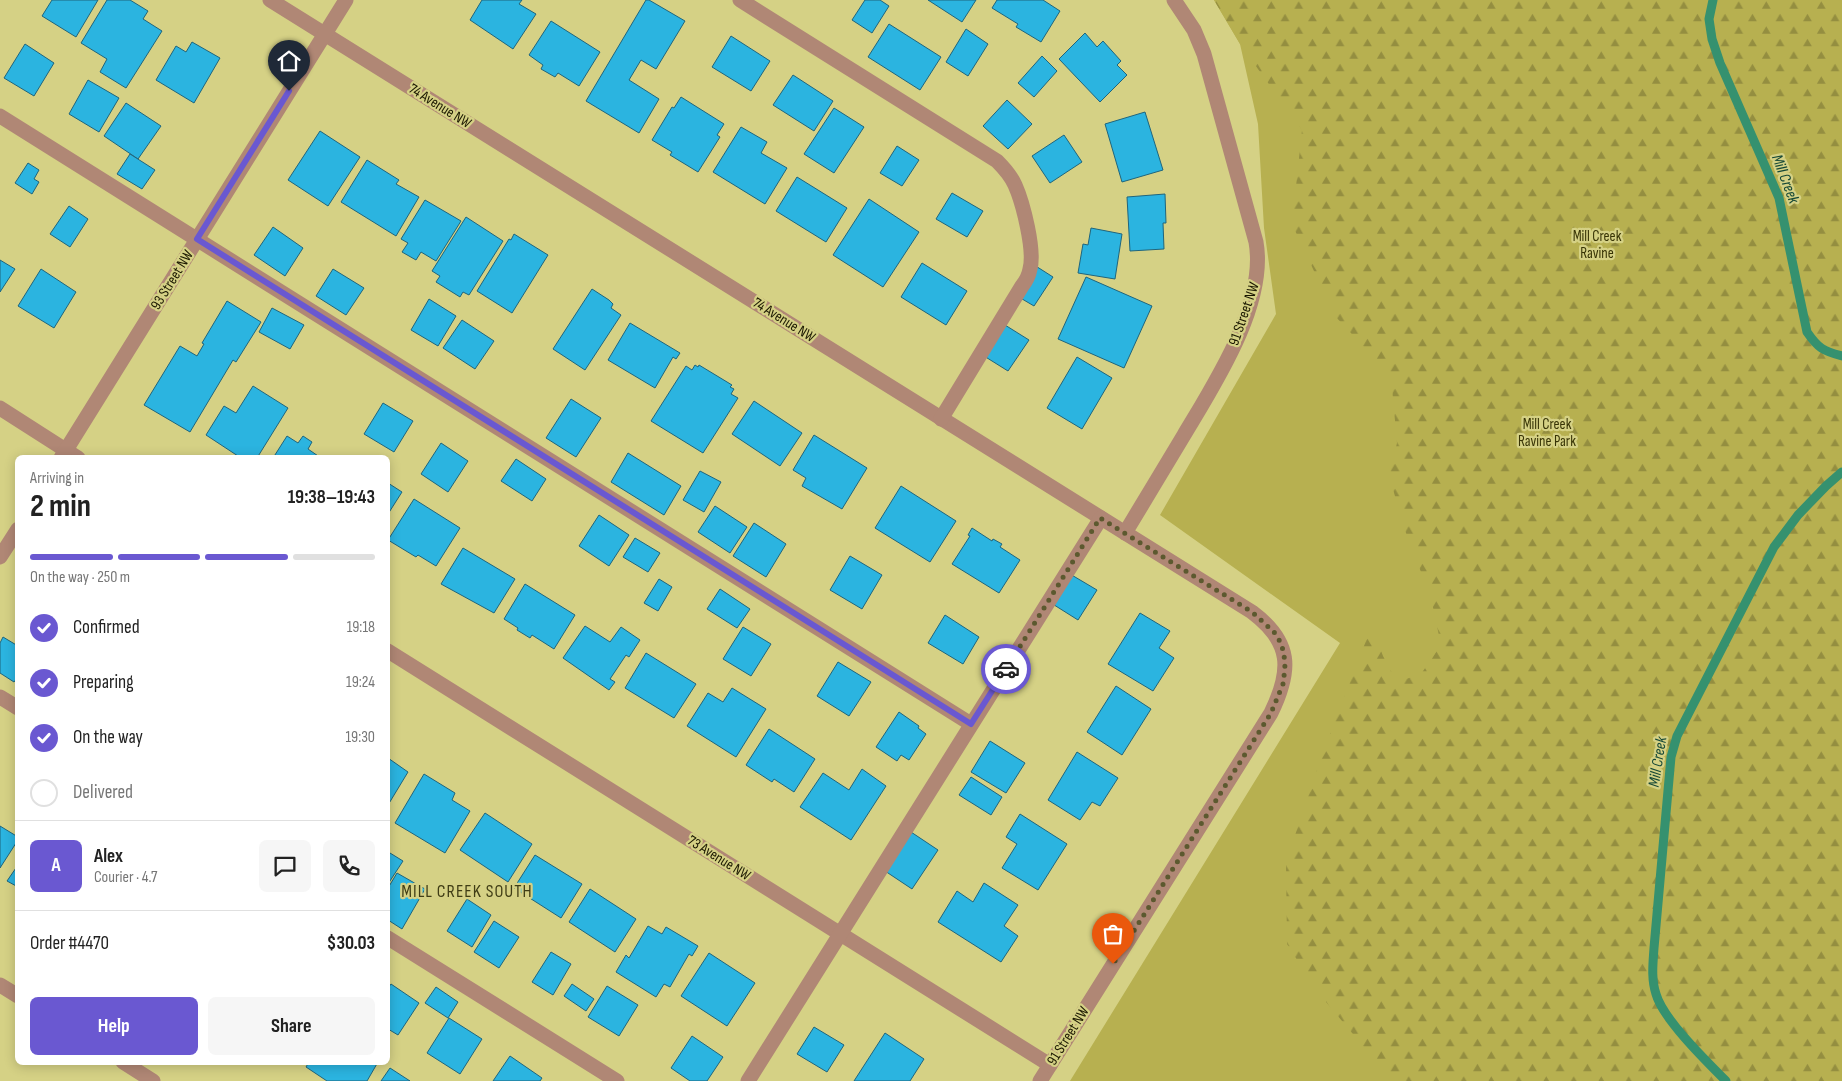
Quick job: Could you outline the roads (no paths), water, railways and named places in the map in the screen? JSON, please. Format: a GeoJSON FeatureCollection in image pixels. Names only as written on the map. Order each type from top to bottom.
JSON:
{"type":"FeatureCollection","features":[{"type":"Feature","properties":{"kind":"street","name":"74 Avenue NW"},"geometry":{"type":"LineString","coordinates":[[270,0],[1263,620],[1281,643],[1284,654]]}},
{"type":"Feature","properties":{"kind":"street","name":"93 Street NW"},"geometry":{"type":"LineString","coordinates":[[68,455],[197,239],[346,0]]}},
{"type":"Feature","properties":{"kind":"street"},"geometry":{"type":"LineString","coordinates":[[740,0],[997,161],[1007,171],[1015,185],[1022,205],[1029,239],[1032,256],[1030,268],[1022,286],[942,418]]}},
{"type":"Feature","properties":{"kind":"street","name":"91 Street NW"},"geometry":{"type":"LineString","coordinates":[[1125,533],[1219,375],[1248,310],[1256,282],[1258,264],[1256,242],[1204,54],[1194,30],[1174,0]]}},
{"type":"Feature","properties":{"kind":"street"},"geometry":{"type":"LineString","coordinates":[[0,116],[971,724]]}},
{"type":"Feature","properties":{"kind":"street"},"geometry":{"type":"LineString","coordinates":[[0,408],[68,455]]}},
{"type":"Feature","properties":{"kind":"street"},"geometry":{"type":"LineString","coordinates":[[748,1081],[1100,518]]}},
{"type":"Feature","properties":{"kind":"street"},"geometry":{"type":"LineString","coordinates":[[0,557],[15,533]]}},
{"type":"Feature","properties":{"kind":"street","name":"73 Avenue NW"},"geometry":{"type":"LineString","coordinates":[[390,652],[1050,1064]]}},
{"type":"Feature","properties":{"kind":"street","name":"91 Street NW"},"geometry":{"type":"LineString","coordinates":[[1040,1081],[1271,713],[1283,684],[1284,654]]}},
{"type":"Feature","properties":{"kind":"street"},"geometry":{"type":"LineString","coordinates":[[0,697],[15,706]]}},
{"type":"Feature","properties":{"kind":"street"},"geometry":{"type":"LineString","coordinates":[[390,939],[617,1081]]}},
{"type":"Feature","properties":{"kind":"street"},"geometry":{"type":"LineString","coordinates":[[0,985],[15,994]]}},
{"type":"Feature","properties":{"kind":"street"},"geometry":{"type":"LineString","coordinates":[[128,1065],[153,1081]]}},
{"type":"Feature","properties":{"kind":"waterway","name":"Mill Creek"},"geometry":{"type":"LineString","coordinates":[[1713,0],[1709,19],[1712,39],[1720,63],[1779,198],[1807,332],[1814,342],[1822,348],[1842,356]]}},
{"type":"Feature","properties":{"kind":"waterway","name":"Mill Creek"},"geometry":{"type":"LineString","coordinates":[[1726,1081],[1686,1039],[1667,1015],[1660,1004],[1653,983],[1654,948],[1671,757],[1677,736],[1774,547],[1798,515],[1842,472]]}},
{"type":"Feature","properties":{"kind":"district","name":"MILL CREEK SOUTH"},"geometry":{"type":"Point","coordinates":[467,891]}},
{"type":"Feature","properties":{"kind":"park label","name":"Mill Creek Ravine"},"geometry":{"type":"Point","coordinates":[1597,244]}},
{"type":"Feature","properties":{"kind":"park label","name":"Mill Creek Ravine Park"},"geometry":{"type":"Point","coordinates":[1547,432]}}]}
